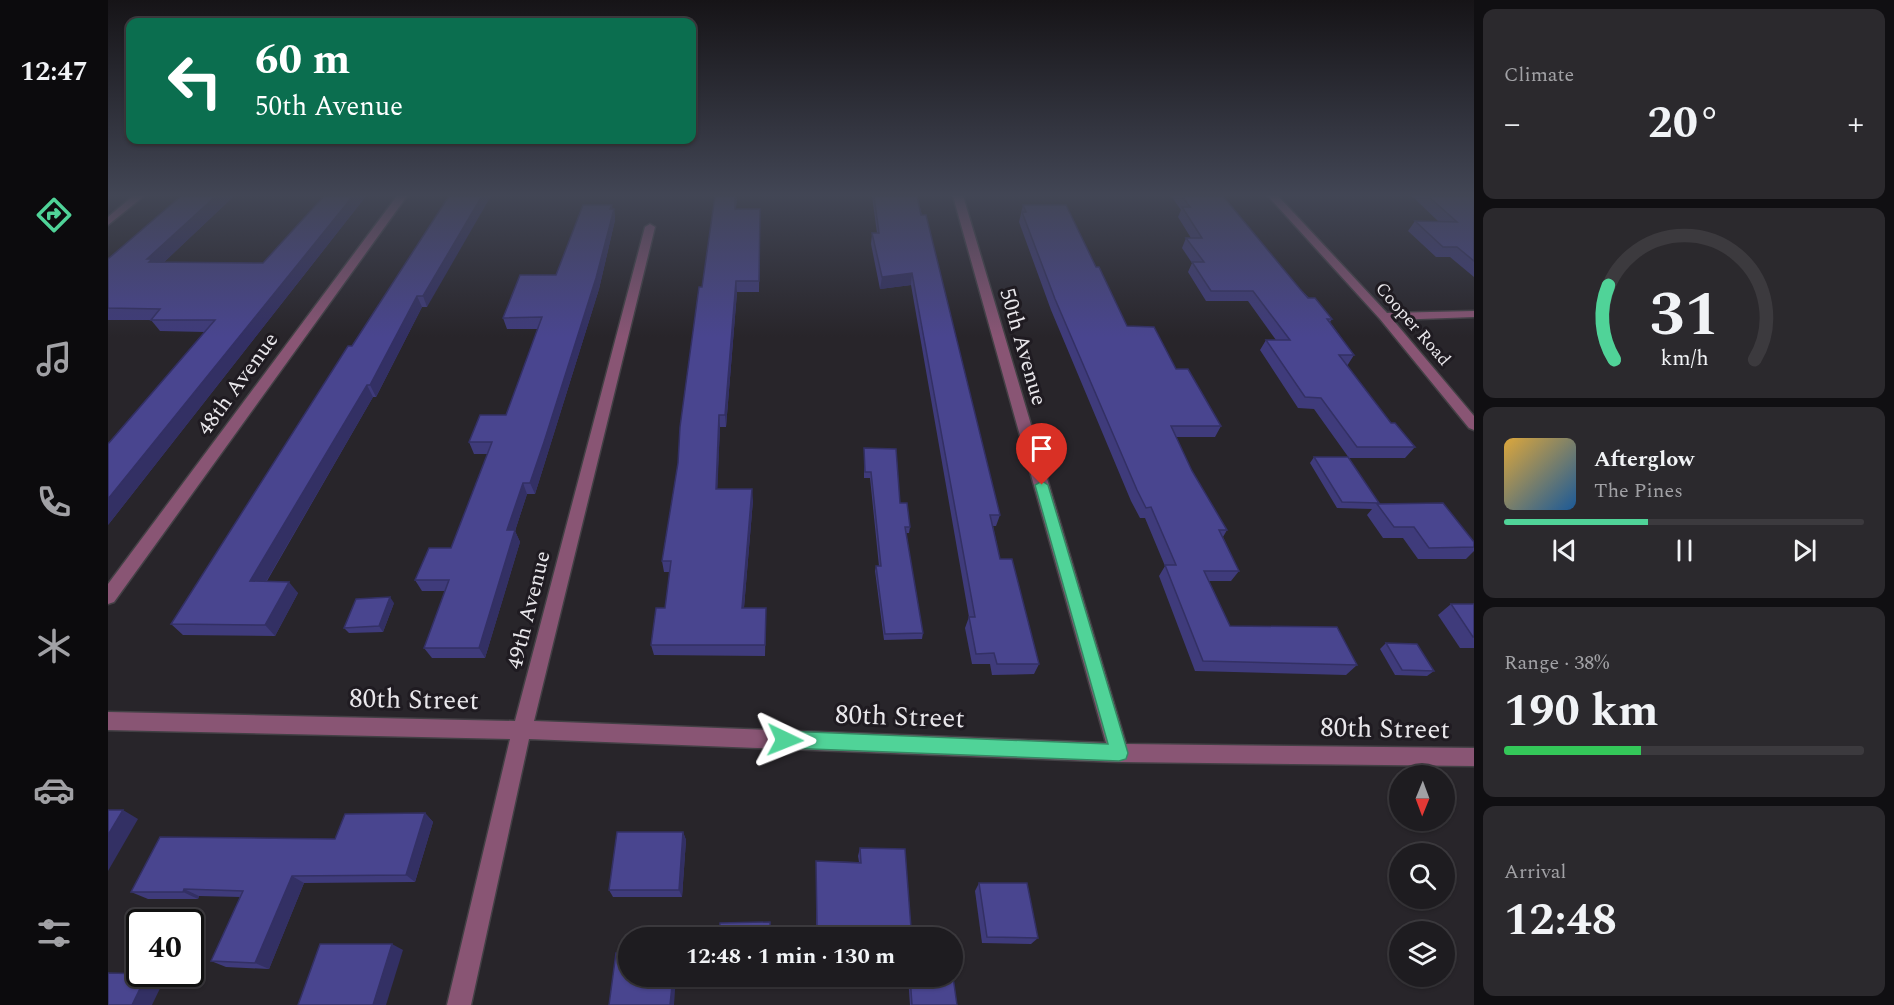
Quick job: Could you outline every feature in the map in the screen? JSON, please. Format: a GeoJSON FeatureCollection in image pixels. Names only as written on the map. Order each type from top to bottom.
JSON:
{"type":"FeatureCollection","features":[{"type":"Feature","properties":{"kind":"street","name":"48th Avenue"},"geometry":{"type":"LineString","coordinates":[[108,597],[368,243]]}},
{"type":"Feature","properties":{"kind":"street","name":"49th Avenue"},"geometry":{"type":"LineString","coordinates":[[459,1005],[522,730],[646,243]]}},
{"type":"Feature","properties":{"kind":"street","name":"50th Avenue"},"geometry":{"type":"LineString","coordinates":[[972,243],[1119,753]]}},
{"type":"Feature","properties":{"kind":"street","name":"Cooper Road"},"geometry":{"type":"LineString","coordinates":[[1316,243],[1384,317],[1474,424]]}},
{"type":"Feature","properties":{"kind":"street"},"geometry":{"type":"LineString","coordinates":[[1384,317],[1474,314]]}},
{"type":"Feature","properties":{"kind":"street","name":"80th Street"},"geometry":{"type":"LineString","coordinates":[[108,721],[522,730],[1119,753],[1474,757]]}},
{"type":"Feature","properties":{"kind":"building"},"geometry":{"type":"Polygon","coordinates":[[[127,243],[165,243],[147,259],[152,259],[149,262],[263,263],[281,243],[315,243],[108,499],[108,444],[215,320],[151,320],[160,309],[108,308],[108,259],[127,243]]]}},
{"type":"Feature","properties":{"kind":"building"},"geometry":{"type":"Polygon","coordinates":[[[419,243],[454,243],[423,296],[417,296],[370,385],[367,385],[250,581],[289,582],[265,625],[171,624],[348,346],[352,346],[419,243]]]}},
{"type":"Feature","properties":{"kind":"building"},"geometry":{"type":"Polygon","coordinates":[[[568,243],[605,243],[530,483],[523,483],[507,530],[515,530],[479,648],[424,648],[449,580],[415,580],[429,548],[451,548],[492,442],[469,442],[480,415],[506,415],[542,317],[503,318],[520,275],[556,275],[568,243]]]}},
{"type":"Feature","properties":{"kind":"building"},"geometry":{"type":"Polygon","coordinates":[[[708,243],[760,243],[759,281],[736,281],[725,415],[719,415],[716,489],[752,489],[742,608],[766,608],[765,645],[651,645],[656,608],[665,608],[671,561],[662,561],[678,463],[680,427],[699,287],[702,287],[708,243]]]}},
{"type":"Feature","properties":{"kind":"building"},"geometry":{"type":"Polygon","coordinates":[[[874,243],[933,243],[1000,515],[990,515],[1000,559],[1012,559],[1039,664],[997,664],[994,653],[976,654],[969,617],[975,617],[912,273],[882,277],[874,243]]]}},
{"type":"Feature","properties":{"kind":"building"},"geometry":{"type":"Polygon","coordinates":[[[1034,243],[1084,243],[1096,267],[1099,267],[1127,326],[1154,327],[1176,369],[1188,369],[1221,426],[1171,426],[1192,471],[1227,530],[1219,530],[1239,571],[1204,571],[1230,626],[1337,627],[1357,665],[1203,661],[1165,565],[1176,565],[1151,507],[1146,508],[1137,490],[1055,299],[1034,243]]]}},
{"type":"Feature","properties":{"kind":"building"},"geometry":{"type":"Polygon","coordinates":[[[1190,243],[1262,243],[1308,298],[1315,298],[1332,319],[1327,319],[1354,355],[1339,355],[1391,423],[1395,423],[1415,447],[1357,447],[1321,398],[1305,397],[1266,340],[1290,340],[1253,291],[1211,291],[1192,262],[1204,262],[1190,243]]]}},
{"type":"Feature","properties":{"kind":"building"},"geometry":{"type":"Polygon","coordinates":[[[1439,243],[1474,243],[1474,261],[1457,247],[1443,247],[1439,243]]]}},
{"type":"Feature","properties":{"kind":"building"},"geometry":{"type":"Polygon","coordinates":[[[864,448],[896,449],[900,503],[907,503],[910,527],[905,527],[923,633],[885,634],[876,566],[881,566],[871,472],[865,472],[864,448]]]}},
{"type":"Feature","properties":{"kind":"building"},"geometry":{"type":"Polygon","coordinates":[[[1314,457],[1348,457],[1379,503],[1342,502],[1314,457]]]}},
{"type":"Feature","properties":{"kind":"building"},"geometry":{"type":"Polygon","coordinates":[[[1443,503],[1474,542],[1474,547],[1429,548],[1414,527],[1394,527],[1377,504],[1443,503]]]}},
{"type":"Feature","properties":{"kind":"building"},"geometry":{"type":"Polygon","coordinates":[[[390,597],[379,626],[344,628],[356,599],[390,597]]]}},
{"type":"Feature","properties":{"kind":"building"},"geometry":{"type":"Polygon","coordinates":[[[1451,604],[1474,604],[1474,637],[1473,637],[1451,604]]]}},
{"type":"Feature","properties":{"kind":"building"},"geometry":{"type":"Polygon","coordinates":[[[1386,643],[1417,644],[1434,671],[1402,670],[1386,643]]]}},
{"type":"Feature","properties":{"kind":"building"},"geometry":{"type":"Polygon","coordinates":[[[108,810],[123,810],[108,835],[108,810]]]}},
{"type":"Feature","properties":{"kind":"building"},"geometry":{"type":"Polygon","coordinates":[[[425,813],[406,875],[292,876],[255,963],[211,961],[243,891],[184,889],[183,892],[131,892],[160,837],[335,839],[345,814],[425,813]]]}},
{"type":"Feature","properties":{"kind":"building"},"geometry":{"type":"Polygon","coordinates":[[[617,832],[683,832],[679,890],[609,890],[617,832]]]}},
{"type":"Feature","properties":{"kind":"building"},"geometry":{"type":"Polygon","coordinates":[[[860,848],[905,849],[911,927],[817,926],[816,861],[861,863],[860,848]]]}},
{"type":"Feature","properties":{"kind":"building"},"geometry":{"type":"Polygon","coordinates":[[[979,883],[1027,883],[1038,938],[987,937],[979,883]]]}},
{"type":"Feature","properties":{"kind":"building"},"geometry":{"type":"Polygon","coordinates":[[[770,922],[770,927],[720,927],[720,923],[770,922]]]}},
{"type":"Feature","properties":{"kind":"building"},"geometry":{"type":"Polygon","coordinates":[[[320,944],[392,944],[373,1005],[298,1005],[320,944]]]}},
{"type":"Feature","properties":{"kind":"building"},"geometry":{"type":"Polygon","coordinates":[[[616,953],[618,953],[618,987],[672,987],[670,1005],[609,1005],[616,953]]]}},
{"type":"Feature","properties":{"kind":"building"},"geometry":{"type":"Polygon","coordinates":[[[108,973],[126,973],[126,987],[141,987],[132,1005],[108,1005],[108,973]]]}},
{"type":"Feature","properties":{"kind":"building"},"geometry":{"type":"Polygon","coordinates":[[[911,987],[954,987],[957,1005],[912,1005],[911,987]]]}},
{"type":"Feature","properties":{"kind":"route"},"geometry":{"type":"LineString","coordinates":[[785,740],[1119,753],[1042,485]]}}]}
